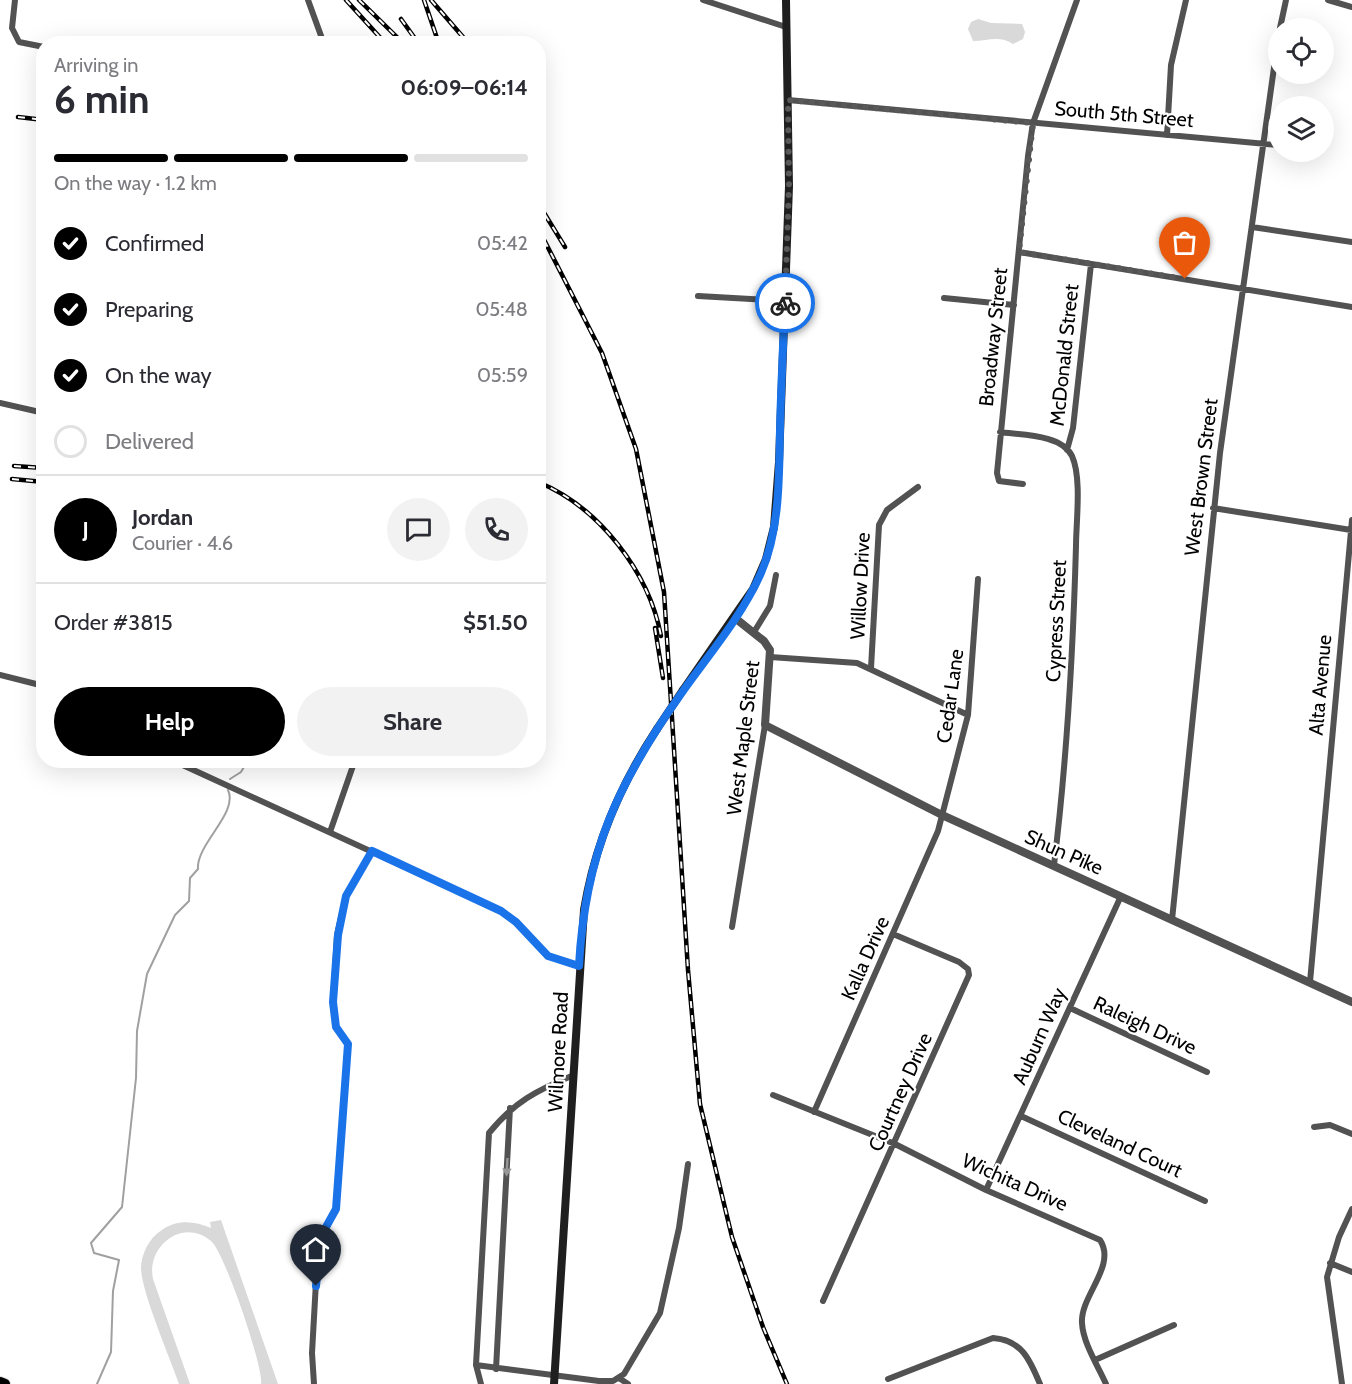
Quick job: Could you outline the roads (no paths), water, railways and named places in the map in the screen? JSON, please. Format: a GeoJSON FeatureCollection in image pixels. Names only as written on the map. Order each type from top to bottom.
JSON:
{"type":"FeatureCollection","features":[{"type":"Feature","properties":{"kind":"highway"},"geometry":{"type":"LineString","coordinates":[[0,1382],[5,1384]]}},
{"type":"Feature","properties":{"kind":"main road"},"geometry":{"type":"LineString","coordinates":[[735,618],[760,574],[774,528],[789,186],[786,0]]}},
{"type":"Feature","properties":{"kind":"main road","name":"Wilmore Road"},"geometry":{"type":"LineString","coordinates":[[554,1381],[579,966],[584,910],[597,849],[624,782],[657,729],[735,618]]}},
{"type":"Feature","properties":{"kind":"street"},"geometry":{"type":"LineString","coordinates":[[15,0],[12,28],[19,42],[36,45]]}},
{"type":"Feature","properties":{"kind":"street"},"geometry":{"type":"LineString","coordinates":[[308,0],[321,36]]}},
{"type":"Feature","properties":{"kind":"street"},"geometry":{"type":"LineString","coordinates":[[703,0],[786,27]]}},
{"type":"Feature","properties":{"kind":"street","name":"Broadway Street"},"geometry":{"type":"LineString","coordinates":[[1023,484],[999,481],[997,473],[1033,123],[1077,0]]}},
{"type":"Feature","properties":{"kind":"street"},"geometry":{"type":"LineString","coordinates":[[1167,135],[1171,65],[1186,0]]}},
{"type":"Feature","properties":{"kind":"street"},"geometry":{"type":"LineString","coordinates":[[1282,18],[1286,0]]}},
{"type":"Feature","properties":{"kind":"street"},"geometry":{"type":"LineString","coordinates":[[1328,0],[1352,7]]}},
{"type":"Feature","properties":{"kind":"street","name":"West Brown Street"},"geometry":{"type":"LineString","coordinates":[[1172,920],[1213,508],[1272,84]]}},
{"type":"Feature","properties":{"kind":"street","name":"South 5th Street"},"geometry":{"type":"LineString","coordinates":[[788,100],[1268,144]]}},
{"type":"Feature","properties":{"kind":"street"},"geometry":{"type":"LineString","coordinates":[[1252,227],[1352,242]]}},
{"type":"Feature","properties":{"kind":"street"},"geometry":{"type":"LineString","coordinates":[[1019,252],[1352,307]]}},
{"type":"Feature","properties":{"kind":"street","name":"McDonald Street"},"geometry":{"type":"LineString","coordinates":[[1067,450],[1073,428],[1091,264]]}},
{"type":"Feature","properties":{"kind":"street"},"geometry":{"type":"LineString","coordinates":[[698,296],[785,301]]}},
{"type":"Feature","properties":{"kind":"street"},"geometry":{"type":"LineString","coordinates":[[944,298],[1014,305]]}},
{"type":"Feature","properties":{"kind":"street"},"geometry":{"type":"LineString","coordinates":[[0,403],[36,411]]}},
{"type":"Feature","properties":{"kind":"street"},"geometry":{"type":"LineString","coordinates":[[1000,432],[1054,441],[1067,450]]}},
{"type":"Feature","properties":{"kind":"street","name":"Cypress Street"},"geometry":{"type":"LineString","coordinates":[[1054,865],[1069,701],[1075,588],[1076,487],[1075,470],[1067,450]]}},
{"type":"Feature","properties":{"kind":"street","name":"Willow Drive"},"geometry":{"type":"LineString","coordinates":[[871,668],[879,525],[887,510],[918,487]]}},
{"type":"Feature","properties":{"kind":"street"},"geometry":{"type":"LineString","coordinates":[[1213,508],[1351,531]]}},
{"type":"Feature","properties":{"kind":"street","name":"Alta Avenue"},"geometry":{"type":"LineString","coordinates":[[1310,982],[1352,520]]}},
{"type":"Feature","properties":{"kind":"street"},"geometry":{"type":"LineString","coordinates":[[754,632],[770,606],[776,575]]}},
{"type":"Feature","properties":{"kind":"street","name":"Cedar Lane"},"geometry":{"type":"LineString","coordinates":[[942,815],[968,715],[978,579]]}},
{"type":"Feature","properties":{"kind":"street","name":"West Maple Street"},"geometry":{"type":"LineString","coordinates":[[732,927],[765,725],[770,657],[768,645],[735,618]]}},
{"type":"Feature","properties":{"kind":"street"},"geometry":{"type":"LineString","coordinates":[[770,657],[842,660],[871,668],[968,715]]}},
{"type":"Feature","properties":{"kind":"street"},"geometry":{"type":"LineString","coordinates":[[0,675],[36,684]]}},
{"type":"Feature","properties":{"kind":"street","name":"Shun Pike"},"geometry":{"type":"LineString","coordinates":[[765,725],[942,815],[1352,1002]]}},
{"type":"Feature","properties":{"kind":"street"},"geometry":{"type":"LineString","coordinates":[[189,768],[501,911],[516,922],[548,956],[579,966]]}},
{"type":"Feature","properties":{"kind":"street"},"geometry":{"type":"LineString","coordinates":[[330,832],[352,768]]}},
{"type":"Feature","properties":{"kind":"street","name":"Kalla Drive"},"geometry":{"type":"LineString","coordinates":[[814,1112],[938,831],[942,815]]}},
{"type":"Feature","properties":{"kind":"street"},"geometry":{"type":"LineString","coordinates":[[314,1384],[312,1353],[317,1264],[321,1236],[336,1209],[348,1044],[336,1027],[333,1002],[338,935],[346,896],[372,851]]}},
{"type":"Feature","properties":{"kind":"street","name":"Auburn Way"},"geometry":{"type":"LineString","coordinates":[[986,1190],[1121,896]]}},
{"type":"Feature","properties":{"kind":"street","name":"Courtney Drive"},"geometry":{"type":"LineString","coordinates":[[823,1301],[969,975],[968,969],[960,962],[893,934]]}},
{"type":"Feature","properties":{"kind":"street","name":"Raleigh Drive"},"geometry":{"type":"LineString","coordinates":[[1070,1008],[1207,1072]]}},
{"type":"Feature","properties":{"kind":"street"},"geometry":{"type":"LineString","coordinates":[[481,1384],[476,1365],[489,1133],[510,1108],[547,1086],[574,1075]]}},
{"type":"Feature","properties":{"kind":"street","name":"Wichita Drive"},"geometry":{"type":"LineString","coordinates":[[773,1095],[895,1144],[986,1190],[1100,1239],[1104,1245],[1104,1259],[1082,1316],[1083,1333],[1106,1384]]}},
{"type":"Feature","properties":{"kind":"street"},"geometry":{"type":"LineString","coordinates":[[496,1369],[510,1108]]}},
{"type":"Feature","properties":{"kind":"street","name":"Cleveland Court"},"geometry":{"type":"LineString","coordinates":[[1021,1116],[1205,1201]]}},
{"type":"Feature","properties":{"kind":"street"},"geometry":{"type":"LineString","coordinates":[[1314,1127],[1330,1125],[1352,1134]]}},
{"type":"Feature","properties":{"kind":"street"},"geometry":{"type":"LineString","coordinates":[[476,1365],[554,1381],[610,1383],[619,1378],[628,1369],[660,1313],[679,1228],[688,1164]]}},
{"type":"Feature","properties":{"kind":"street"},"geometry":{"type":"LineString","coordinates":[[1342,1384],[1328,1294],[1330,1263],[1352,1209]]}},
{"type":"Feature","properties":{"kind":"street"},"geometry":{"type":"LineString","coordinates":[[1330,1263],[1352,1272]]}},
{"type":"Feature","properties":{"kind":"street"},"geometry":{"type":"LineString","coordinates":[[1095,1360],[1174,1325]]}},
{"type":"Feature","properties":{"kind":"street"},"geometry":{"type":"LineString","coordinates":[[888,1379],[993,1338],[1005,1339],[1018,1345],[1027,1356],[1040,1384]]}},
{"type":"Feature","properties":{"kind":"street"},"geometry":{"type":"LineString","coordinates":[[619,1378],[628,1384]]}},
{"type":"Feature","properties":{"kind":"waterway"},"geometry":{"type":"LineString","coordinates":[[230,779],[243,768]]}},
{"type":"Feature","properties":{"kind":"waterway"},"geometry":{"type":"LineString","coordinates":[[97,1384],[111,1352],[113,1291],[119,1260],[94,1253],[91,1243],[122,1207],[136,1078],[137,1031],[147,974],[175,915],[189,901],[190,878],[198,869],[203,849],[228,809],[230,799],[228,790]]}},
{"type":"Feature","properties":{"kind":"railway"},"geometry":{"type":"LineString","coordinates":[[346,0],[379,36]]}},
{"type":"Feature","properties":{"kind":"railway"},"geometry":{"type":"LineString","coordinates":[[359,0],[396,36]]}},
{"type":"Feature","properties":{"kind":"railway"},"geometry":{"type":"LineString","coordinates":[[424,0],[436,36]]}},
{"type":"Feature","properties":{"kind":"railway"},"geometry":{"type":"LineString","coordinates":[[431,0],[462,36]]}},
{"type":"Feature","properties":{"kind":"railway"},"geometry":{"type":"LineString","coordinates":[[401,19],[413,36]]}},
{"type":"Feature","properties":{"kind":"railway"},"geometry":{"type":"LineString","coordinates":[[18,117],[36,119]]}},
{"type":"Feature","properties":{"kind":"railway"},"geometry":{"type":"LineString","coordinates":[[546,216],[565,247]]}},
{"type":"Feature","properties":{"kind":"railway"},"geometry":{"type":"LineString","coordinates":[[546,244],[602,353],[636,449],[664,592],[688,970],[700,1104],[732,1237],[763,1327],[787,1384]]}},
{"type":"Feature","properties":{"kind":"railway"},"geometry":{"type":"LineString","coordinates":[[14,466],[36,467]]}},
{"type":"Feature","properties":{"kind":"railway"},"geometry":{"type":"LineString","coordinates":[[12,479],[36,481]]}},
{"type":"Feature","properties":{"kind":"railway"},"geometry":{"type":"LineString","coordinates":[[546,486],[581,508],[618,544],[645,588],[655,612],[661,636]]}},
{"type":"Feature","properties":{"kind":"railway"},"geometry":{"type":"LineString","coordinates":[[655,628],[663,678]]}}]}
